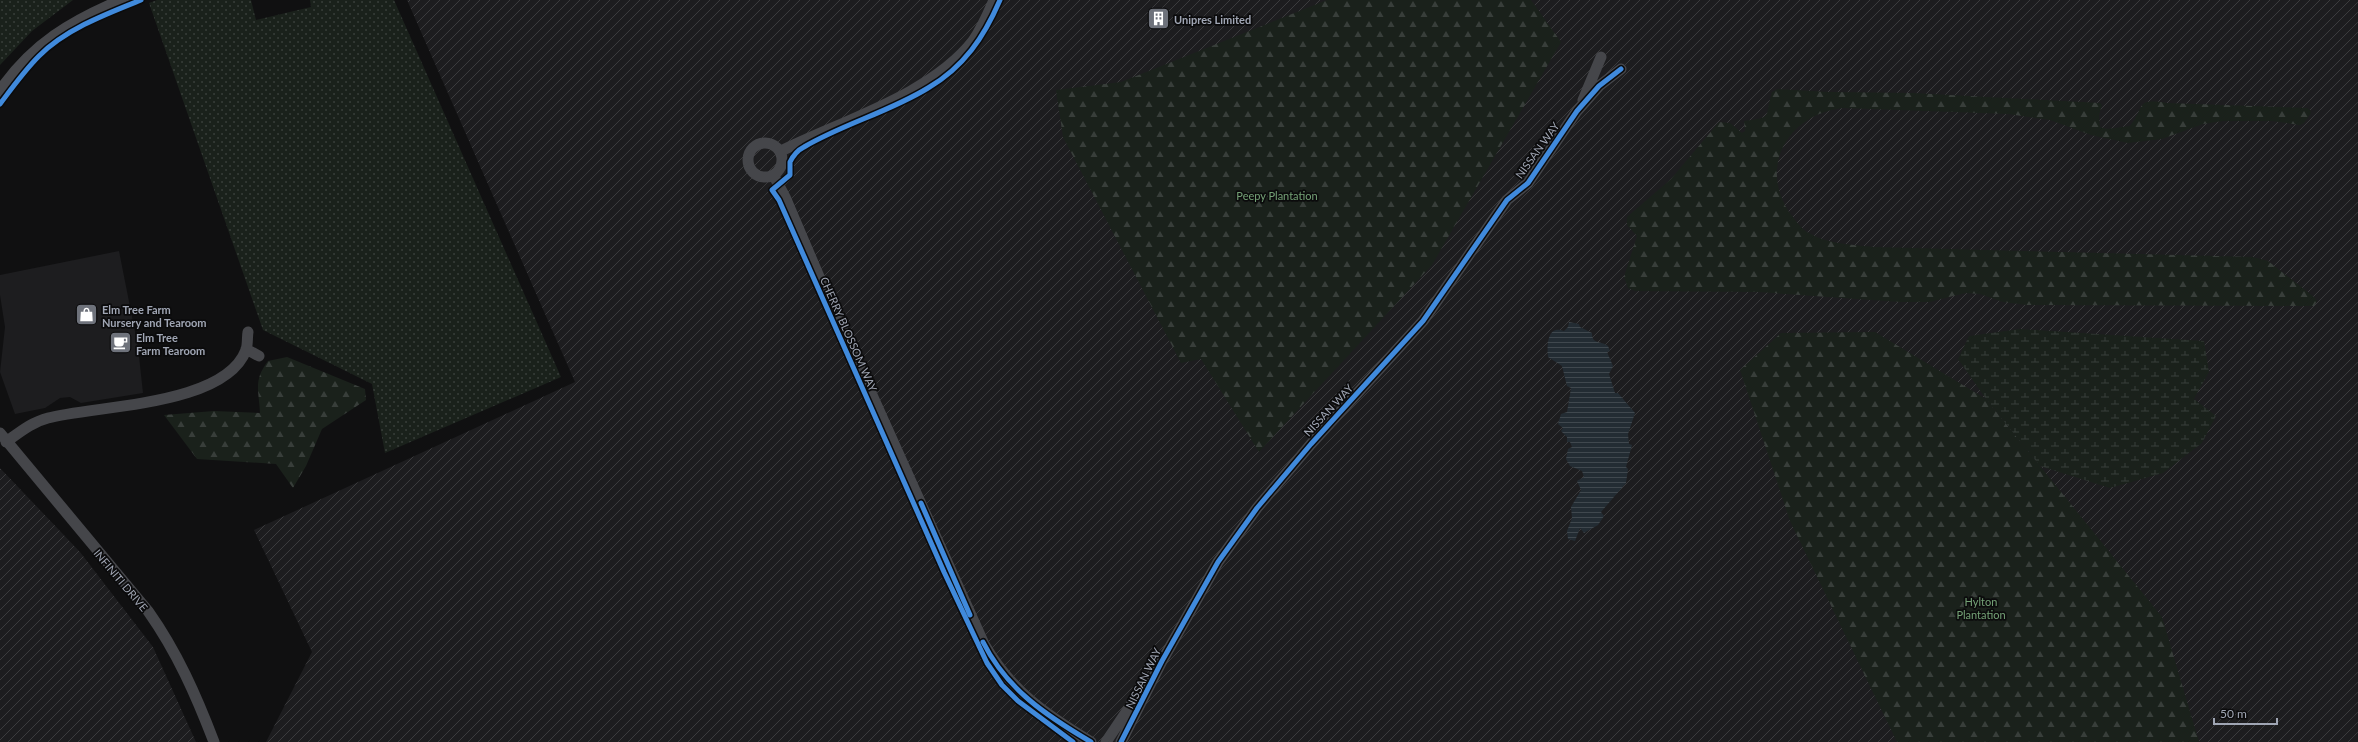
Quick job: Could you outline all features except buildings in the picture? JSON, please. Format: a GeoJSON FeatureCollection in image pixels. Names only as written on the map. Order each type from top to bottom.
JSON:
{"type":"FeatureCollection","features":[{"type":"Feature","properties":{"kind":"main road"},"geometry":{"type":"LineString","coordinates":[[0,93],[23,63],[54,36],[77,21],[125,0]]}},
{"type":"Feature","properties":{"kind":"street"},"geometry":{"type":"LineString","coordinates":[[781,151],[881,105],[928,80],[948,66],[973,41],[982,27],[994,0]]}},
{"type":"Feature","properties":{"kind":"street"},"geometry":{"type":"LineString","coordinates":[[1577,111],[1601,56]]}},
{"type":"Feature","properties":{"kind":"street"},"geometry":{"type":"LineString","coordinates":[[1577,111],[1599,86],[1621,69]]}},
{"type":"Feature","properties":{"kind":"street","name":"NISSAN WAY"},"geometry":{"type":"LineString","coordinates":[[1122,742],[1162,661],[1218,562],[1257,508],[1311,444],[1423,321],[1507,200],[1528,183],[1577,111]]}},
{"type":"Feature","properties":{"kind":"street"},"geometry":{"type":"LineString","coordinates":[[763,143],[773,144],[781,151],[783,162],[781,168],[774,176],[768,178],[757,176],[750,168],[748,156],[754,147],[763,143]]}},
{"type":"Feature","properties":{"kind":"street","name":"CHERRY BLOSSOM WAY"},"geometry":{"type":"LineString","coordinates":[[774,176],[785,197],[829,300],[984,644],[1003,673],[1026,699],[1043,712],[1091,742]]}},
{"type":"Feature","properties":{"kind":"street"},"geometry":{"type":"LineString","coordinates":[[2,436],[48,418],[195,392],[233,368],[246,349],[248,332]]}},
{"type":"Feature","properties":{"kind":"street"},"geometry":{"type":"LineString","coordinates":[[246,349],[259,356]]}},
{"type":"Feature","properties":{"kind":"street","name":"INFINITI DRIVE"},"geometry":{"type":"LineString","coordinates":[[2,436],[148,610],[166,636],[194,689],[214,742]]}},
{"type":"Feature","properties":{"kind":"street","name":"NISSAN WAY"},"geometry":{"type":"LineString","coordinates":[[1106,742],[1162,661]]}},
{"type":"Feature","properties":{"kind":"shaded area"},"geometry":{"type":"Polygon","coordinates":[[[407,0],[2358,0],[2358,742],[266,742],[312,652],[254,530],[575,382],[407,0]]]}},
{"type":"Feature","properties":{"kind":"shaded area"},"geometry":{"type":"Polygon","coordinates":[[[119,251],[138,347],[143,393],[81,403],[70,397],[60,398],[45,408],[15,414],[0,372],[5,327],[0,295],[0,275],[119,251]]]}},
{"type":"Feature","properties":{"kind":"shaded area"},"geometry":{"type":"Polygon","coordinates":[[[1569,322],[1579,324],[1580,327],[1592,333],[1592,337],[1595,341],[1608,346],[1610,351],[1607,352],[1613,366],[1609,374],[1615,393],[1618,393],[1635,413],[1628,434],[1629,444],[1632,445],[1626,467],[1628,469],[1626,483],[1601,512],[1604,516],[1598,525],[1584,533],[1580,528],[1575,541],[1568,539],[1567,531],[1572,518],[1571,507],[1581,490],[1577,481],[1584,477],[1582,471],[1570,466],[1566,459],[1568,449],[1572,447],[1570,442],[1567,442],[1567,437],[1561,431],[1563,428],[1558,424],[1561,414],[1567,412],[1571,388],[1567,386],[1562,366],[1548,357],[1548,342],[1551,333],[1558,330],[1564,331],[1568,327],[1569,322]]]}},
{"type":"Feature","properties":{"kind":"shaded area"},"geometry":{"type":"Polygon","coordinates":[[[0,468],[80,552],[153,647],[196,742],[0,742],[0,468]]]}},
{"type":"Feature","properties":{"kind":"green space"},"geometry":{"type":"Polygon","coordinates":[[[0,0],[73,0],[32,31],[0,65],[0,0]]]}},
{"type":"Feature","properties":{"kind":"green space"},"geometry":{"type":"Polygon","coordinates":[[[157,0],[251,0],[256,20],[311,7],[310,0],[394,0],[561,377],[385,453],[372,384],[263,330],[149,3],[157,0]]]}},
{"type":"Feature","properties":{"kind":"green space","name":"Peepy Plantation"},"geometry":{"type":"Polygon","coordinates":[[[1327,0],[1531,0],[1561,42],[1432,265],[1259,452],[1201,359],[1181,363],[1063,137],[1056,90],[1121,82],[1327,0]]]}},
{"type":"Feature","properties":{"kind":"green space"},"geometry":{"type":"Polygon","coordinates":[[[1778,89],[1829,92],[1913,93],[2100,103],[2102,105],[2099,115],[2100,127],[2107,129],[2130,126],[2142,105],[2150,102],[2307,108],[2311,113],[2304,123],[2300,125],[2272,121],[2223,121],[2203,124],[2162,139],[2128,143],[2091,135],[2050,120],[2008,114],[1843,108],[1824,112],[1808,120],[1794,131],[1784,144],[1778,160],[1777,176],[1780,194],[1789,212],[1804,230],[1823,239],[1849,245],[1876,247],[2253,257],[2268,261],[2314,297],[2317,301],[2314,306],[2027,305],[2003,302],[1980,294],[1965,293],[1929,302],[1900,302],[1758,292],[1635,291],[1628,288],[1624,277],[1637,236],[1627,225],[1627,217],[1671,179],[1719,122],[1730,123],[1742,133],[1745,131],[1744,121],[1764,117],[1766,115],[1772,92],[1778,89]]]}},
{"type":"Feature","properties":{"kind":"green space"},"geometry":{"type":"Polygon","coordinates":[[[2020,329],[2204,341],[2209,372],[2194,399],[2216,416],[2202,443],[2163,473],[2110,488],[2040,466],[1986,399],[1958,359],[1969,336],[2020,329]]]}},
{"type":"Feature","properties":{"kind":"green space","name":"Hylton Plantation"},"geometry":{"type":"Polygon","coordinates":[[[1875,332],[1986,399],[2162,617],[2199,742],[1897,742],[1790,521],[1740,370],[1781,333],[1875,332]]]}},
{"type":"Feature","properties":{"kind":"green space"},"geometry":{"type":"Polygon","coordinates":[[[287,357],[365,389],[366,400],[322,429],[306,466],[293,488],[276,464],[197,459],[164,415],[214,411],[260,413],[258,386],[260,374],[268,361],[287,357]]]}},
{"type":"Feature","properties":{"kind":"cycle path"},"geometry":{"type":"LineString","coordinates":[[0,104],[28,68],[50,46],[87,23],[141,0]]}},
{"type":"Feature","properties":{"kind":"cycle path"},"geometry":{"type":"LineString","coordinates":[[1000,0],[980,39],[972,50],[952,71],[928,88],[898,104],[834,131],[802,148],[796,153],[790,162],[790,175],[772,190],[779,200],[944,572],[987,663],[1002,685],[1018,701],[1073,742]]}},
{"type":"Feature","properties":{"kind":"cycle path"},"geometry":{"type":"LineString","coordinates":[[1121,742],[1162,661],[1218,562],[1257,508],[1311,444],[1423,321],[1507,200],[1528,183],[1577,111],[1599,86],[1621,69]]}},
{"type":"Feature","properties":{"kind":"cycle path"},"geometry":{"type":"LineString","coordinates":[[921,503],[970,615]]}},
{"type":"Feature","properties":{"kind":"cycle path"},"geometry":{"type":"LineString","coordinates":[[983,642],[993,659],[1016,688],[1044,712],[1091,742]]}},
{"type":"Feature","properties":{"kind":"place","name":"Unipres Limited"},"geometry":{"type":"Point","coordinates":[1158,19]}},
{"type":"Feature","properties":{"kind":"place","name":"Elm Tree Farm Nursery and Tearoom"},"geometry":{"type":"Point","coordinates":[87,315]}},
{"type":"Feature","properties":{"kind":"place","name":"Elm Tree Farm Tearoom"},"geometry":{"type":"Point","coordinates":[120,343]}}]}
